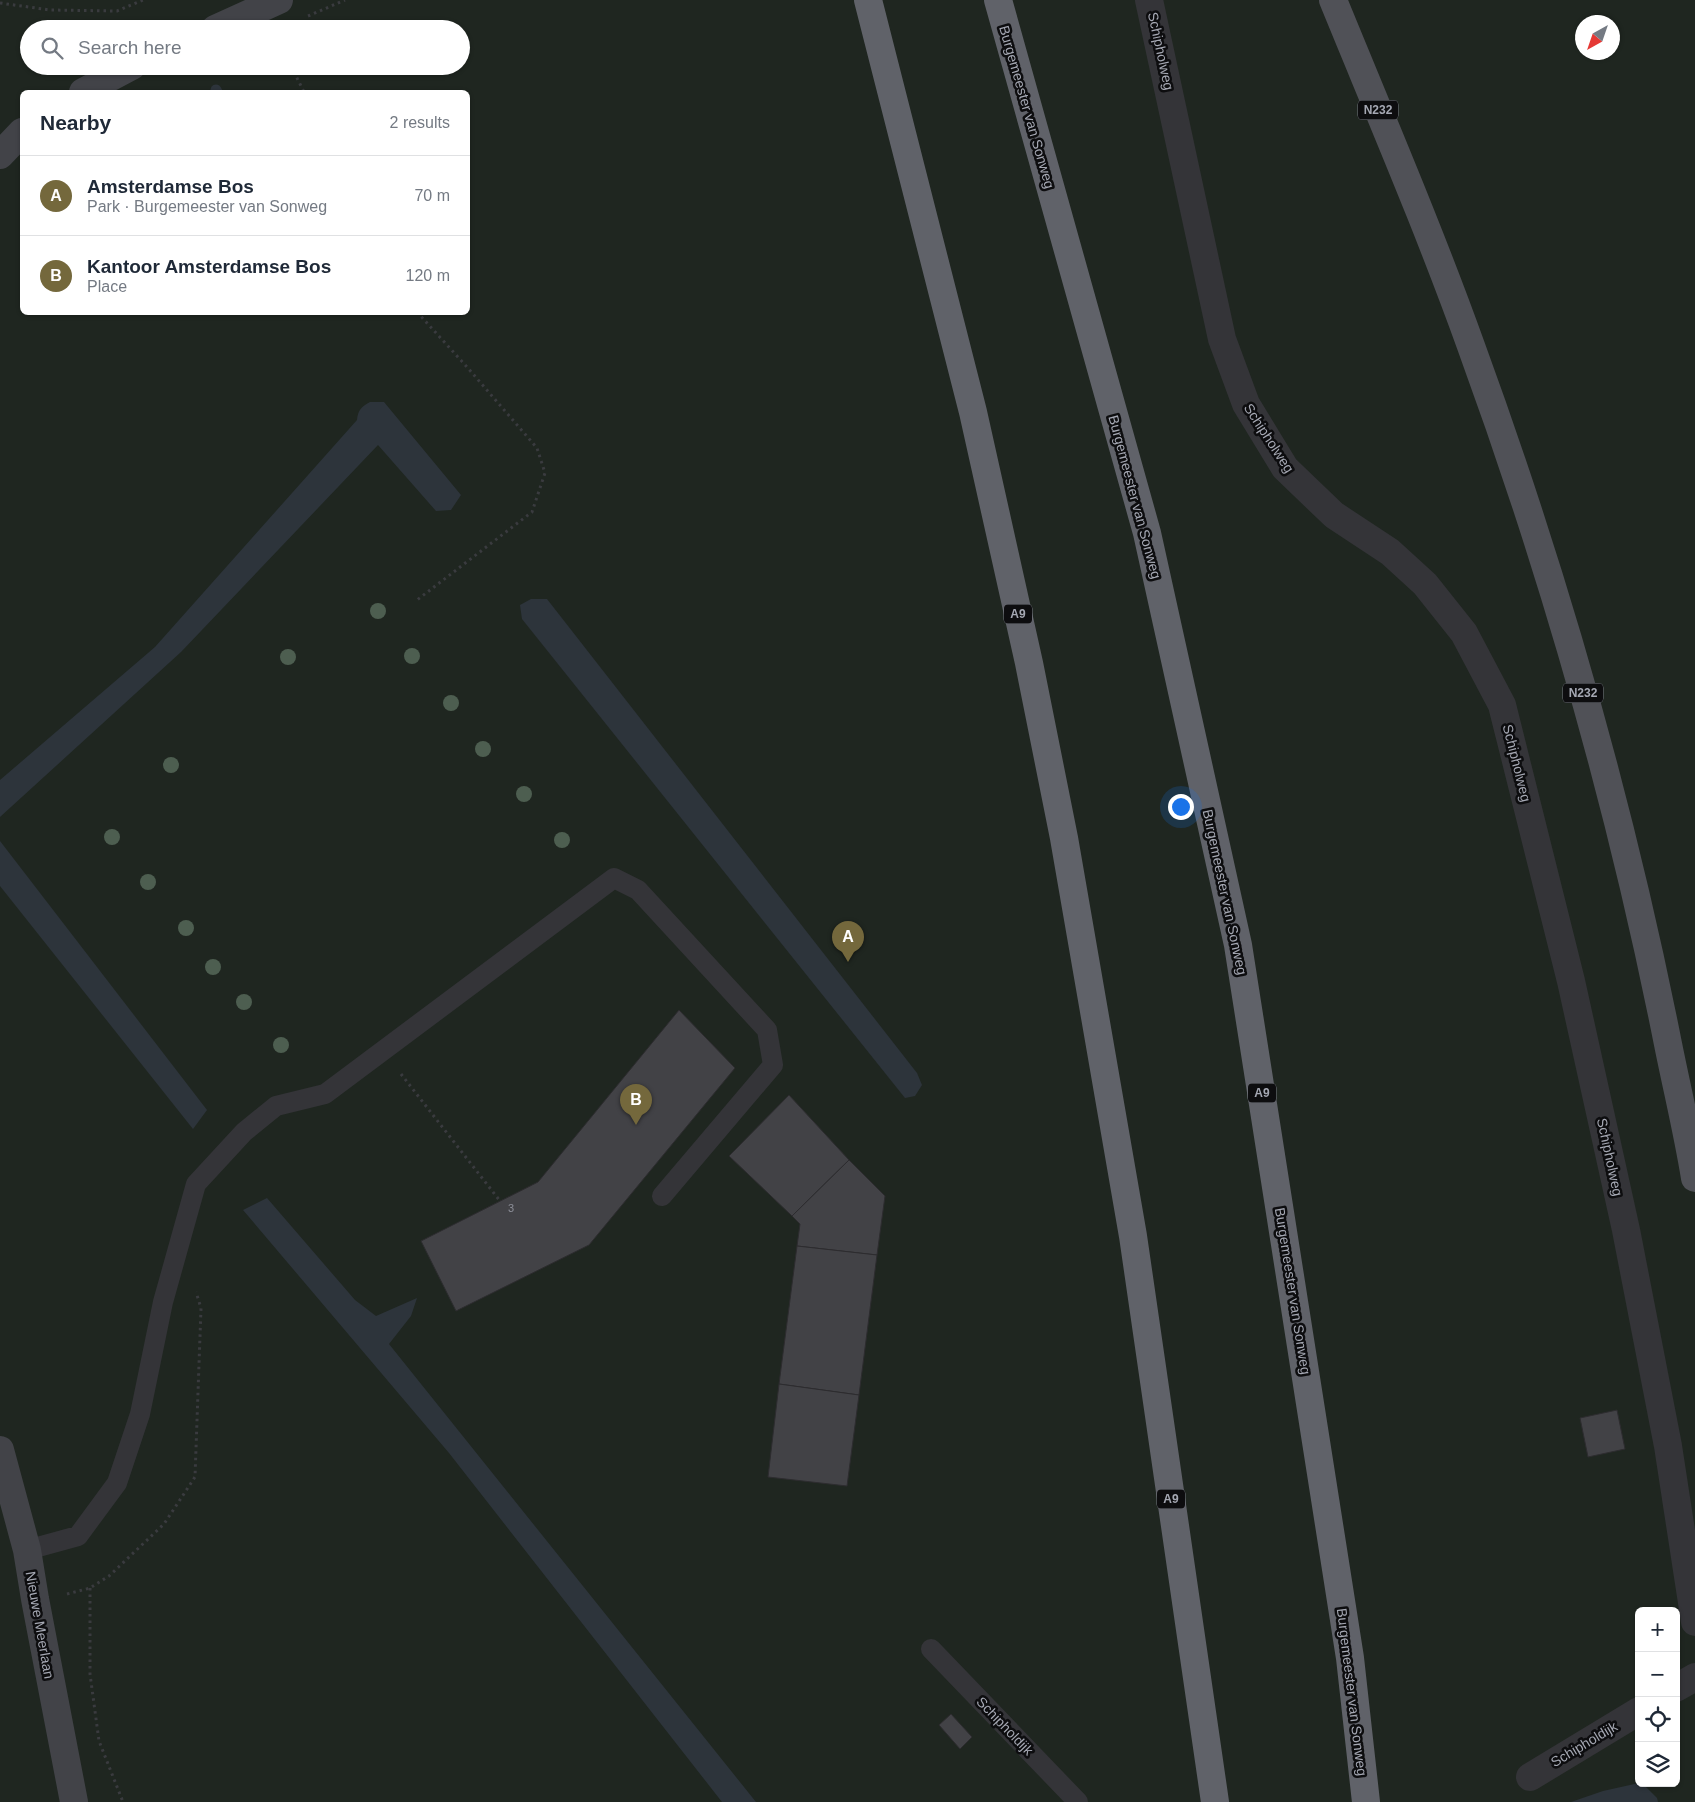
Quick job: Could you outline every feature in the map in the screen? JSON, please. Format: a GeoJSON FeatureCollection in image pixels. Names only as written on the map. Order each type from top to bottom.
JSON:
{"type":"FeatureCollection","features":[{"type":"Feature","properties":{"kind":"highway","name":"A9"},"geometry":{"type":"LineString","coordinates":[[868,0],[973,412],[1029,663],[1064,838],[1133,1236],[1215,1802]]}},
{"type":"Feature","properties":{"kind":"highway","name":"Burgemeester van Sonweg"},"geometry":{"type":"LineString","coordinates":[[998,0],[1147,533],[1238,945],[1350,1658],[1366,1802]]}},
{"type":"Feature","properties":{"kind":"main road","name":"N232"},"geometry":{"type":"LineString","coordinates":[[1333,0],[1424,221],[1465,329],[1539,546],[1599,749],[1648,945],[1695,1178]]}},
{"type":"Feature","properties":{"kind":"street"},"geometry":{"type":"LineString","coordinates":[[235,20],[279,0]]}},
{"type":"Feature","properties":{"kind":"street","name":"Schipholweg"},"geometry":{"type":"LineString","coordinates":[[1150,0],[1215,310],[1222,339],[1246,404],[1285,468],[1334,515],[1390,552],[1424,584],[1464,633],[1502,705],[1566,962],[1626,1230],[1668,1446],[1695,1622]]}},
{"type":"Feature","properties":{"kind":"street"},"geometry":{"type":"LineString","coordinates":[[87,90],[115,75]]}},
{"type":"Feature","properties":{"kind":"street"},"geometry":{"type":"LineString","coordinates":[[0,155],[20,134]]}},
{"type":"Feature","properties":{"kind":"street","name":"Nieuwe Meerlaan"},"geometry":{"type":"LineString","coordinates":[[0,1450],[27,1550],[74,1802]]}},
{"type":"Feature","properties":{"kind":"street"},"geometry":{"type":"LineString","coordinates":[[1680,1686],[1695,1677]]}},
{"type":"Feature","properties":{"kind":"street","name":"Schipholdijk"},"geometry":{"type":"LineString","coordinates":[[1530,1777],[1635,1713]]}},
{"type":"Feature","properties":{"kind":"lane"},"geometry":{"type":"LineString","coordinates":[[27,1550],[78,1536],[117,1483],[140,1414],[163,1302],[196,1184],[244,1132],[276,1106],[326,1094],[614,878],[638,890],[767,1030],[773,1065],[662,1196]]}},
{"type":"Feature","properties":{"kind":"lane","name":"Schipholdijk"},"geometry":{"type":"LineString","coordinates":[[931,1649],[1078,1802]]}},
{"type":"Feature","properties":{"kind":"path"},"geometry":{"type":"LineString","coordinates":[[0,3],[50,10],[117,11],[143,0]]}},
{"type":"Feature","properties":{"kind":"path"},"geometry":{"type":"LineString","coordinates":[[303,18],[344,0]]}},
{"type":"Feature","properties":{"kind":"path"},"geometry":{"type":"LineString","coordinates":[[296,75],[303,90]]}},
{"type":"Feature","properties":{"kind":"path"},"geometry":{"type":"LineString","coordinates":[[417,600],[532,512],[545,473],[537,448],[420,315]]}},
{"type":"Feature","properties":{"kind":"path"},"geometry":{"type":"LineString","coordinates":[[383,1051],[500,1201]]}},
{"type":"Feature","properties":{"kind":"path"},"geometry":{"type":"LineString","coordinates":[[35,1599],[49,1598],[90,1588],[109,1576],[164,1524],[195,1477],[201,1308],[196,1290]]}},
{"type":"Feature","properties":{"kind":"path"},"geometry":{"type":"LineString","coordinates":[[90,1588],[90,1674],[98,1740],[123,1802]]}},
{"type":"Feature","properties":{"kind":"shaded area"},"geometry":{"type":"Polygon","coordinates":[[[0,0],[1695,0],[1695,1802],[0,1802],[0,0]]]}},
{"type":"Feature","properties":{"kind":"shaded area"},"geometry":{"type":"Polygon","coordinates":[[[370,402],[384,402],[461,495],[451,510],[436,511],[378,445],[181,652],[0,817],[0,780],[155,647],[357,420],[360,409],[370,402]]]}},
{"type":"Feature","properties":{"kind":"shaded area"},"geometry":{"type":"Polygon","coordinates":[[[531,599],[547,599],[917,1073],[922,1085],[915,1096],[905,1098],[522,619],[520,605],[531,599]]]}},
{"type":"Feature","properties":{"kind":"shaded area"},"geometry":{"type":"Polygon","coordinates":[[[0,841],[207,1110],[193,1129],[0,886],[0,841]]]}},
{"type":"Feature","properties":{"kind":"shaded area"},"geometry":{"type":"Polygon","coordinates":[[[267,1198],[355,1300],[376,1316],[417,1298],[411,1316],[389,1344],[756,1802],[722,1802],[449,1453],[243,1210],[267,1198]]]}},
{"type":"Feature","properties":{"kind":"shaded area"},"geometry":{"type":"Polygon","coordinates":[[[1635,1784],[1635,1787],[1646,1787],[1657,1798],[1658,1802],[1571,1802],[1603,1791],[1635,1784]]]}},
{"type":"Feature","properties":{"kind":"building"},"geometry":{"type":"Polygon","coordinates":[[[679,1010],[735,1068],[589,1245],[456,1311],[421,1241],[538,1182],[679,1010]]]}},
{"type":"Feature","properties":{"kind":"building"},"geometry":{"type":"Polygon","coordinates":[[[789,1095],[849,1160],[792,1216],[729,1156],[789,1095]]]}},
{"type":"Feature","properties":{"kind":"building"},"geometry":{"type":"Polygon","coordinates":[[[849,1160],[885,1196],[877,1255],[797,1246],[800,1224],[792,1216],[849,1160]]]}},
{"type":"Feature","properties":{"kind":"building"},"geometry":{"type":"Polygon","coordinates":[[[797,1246],[877,1255],[859,1395],[779,1384],[797,1246]]]}},
{"type":"Feature","properties":{"kind":"building"},"geometry":{"type":"Polygon","coordinates":[[[779,1384],[859,1395],[847,1486],[768,1477],[779,1384]]]}},
{"type":"Feature","properties":{"kind":"building"},"geometry":{"type":"Polygon","coordinates":[[[1617,1410],[1625,1449],[1588,1457],[1580,1418],[1617,1410]]]}},
{"type":"Feature","properties":{"kind":"building"},"geometry":{"type":"Polygon","coordinates":[[[951,1714],[972,1737],[960,1749],[939,1725],[951,1714]]]}},
{"type":"Feature","properties":{"kind":"place","name":"Amsterdamse Bos"},"geometry":{"type":"Point","coordinates":[848,962]}},
{"type":"Feature","properties":{"kind":"place","name":"Kantoor Amsterdamse Bos"},"geometry":{"type":"Point","coordinates":[636,1125]}}]}
